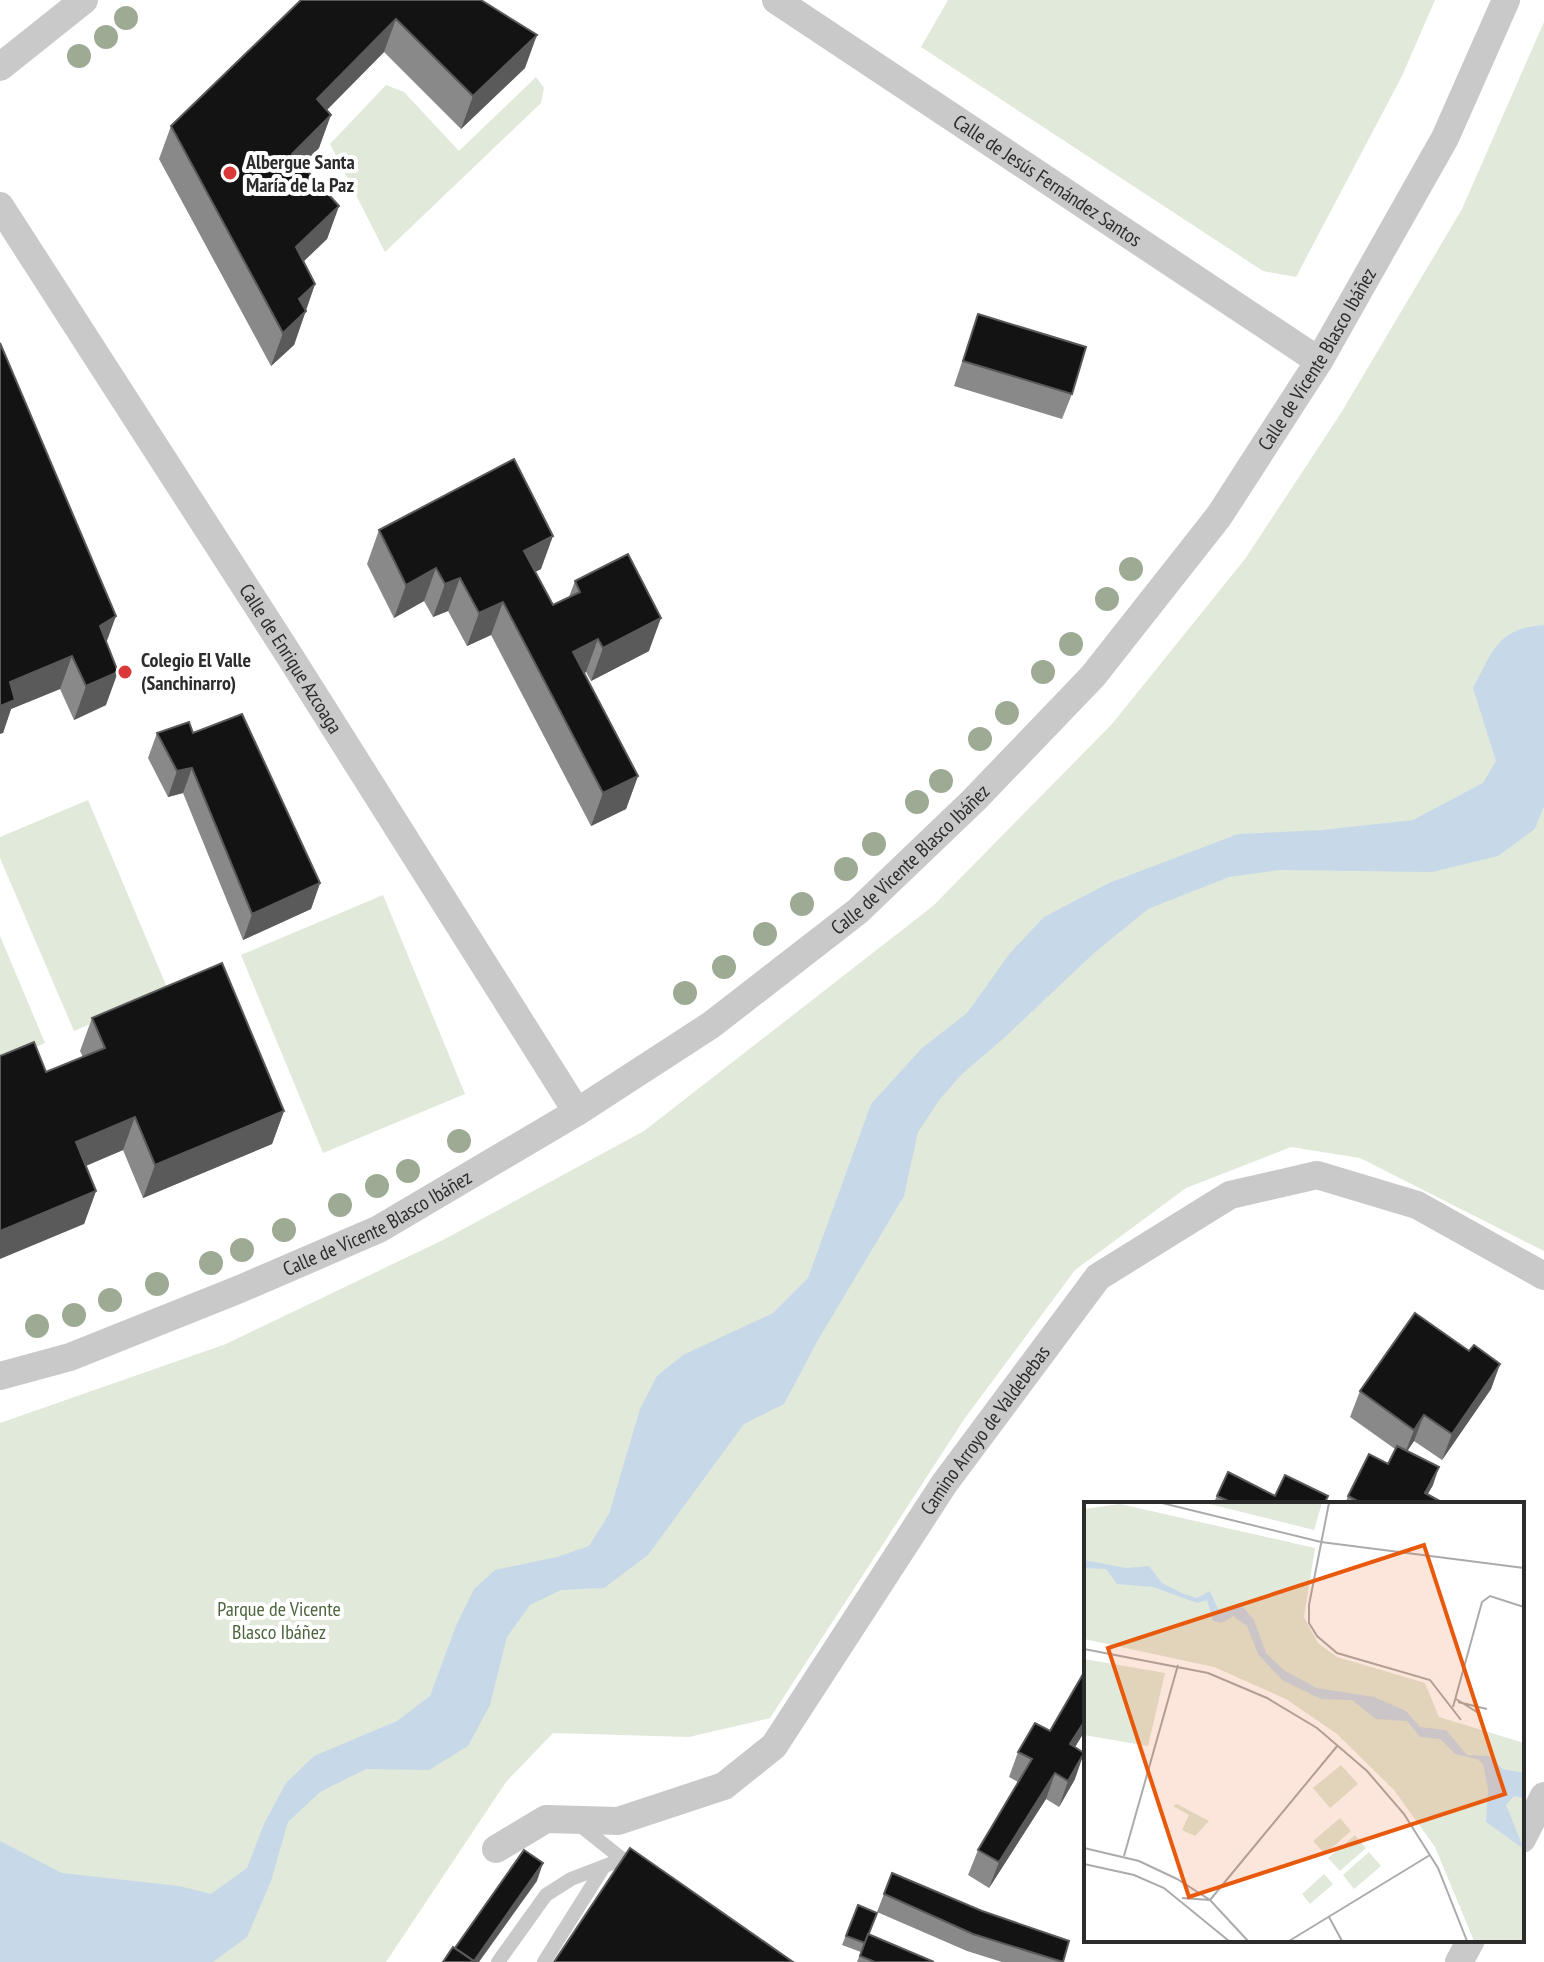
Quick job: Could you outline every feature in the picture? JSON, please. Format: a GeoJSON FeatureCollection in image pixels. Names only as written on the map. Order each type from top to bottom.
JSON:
{"type":"FeatureCollection","features":[{"type":"Feature","properties":{"kind":"street"},"geometry":{"type":"LineString","coordinates":[[0,67],[84,0]]}},
{"type":"Feature","properties":{"kind":"street","name":"Calle de Jesús Fernández Santos"},"geometry":{"type":"LineString","coordinates":[[776,0],[1319,361]]}},
{"type":"Feature","properties":{"kind":"street","name":"Calle de Vicente Blasco Ibáñez"},"geometry":{"type":"LineString","coordinates":[[0,1376],[70,1357],[379,1229],[577,1112],[711,1025],[858,911],[974,800],[1093,676],[1219,516],[1319,361],[1445,138],[1506,0]]}},
{"type":"Feature","properties":{"kind":"street","name":"Calle de Enrique Azcoaga"},"geometry":{"type":"LineString","coordinates":[[0,206],[289,655],[577,1112]]}},
{"type":"Feature","properties":{"kind":"street","name":"Camino Arroyo de Valdebebas"},"geometry":{"type":"LineString","coordinates":[[496,1849],[546,1819],[618,1821],[724,1786],[774,1746],[944,1484],[1098,1277],[1230,1195],[1317,1175],[1417,1205],[1544,1276]]}},
{"type":"Feature","properties":{"kind":"street"},"geometry":{"type":"LineString","coordinates":[[1524,1835],[1544,1796]]}},
{"type":"Feature","properties":{"kind":"street"},"geometry":{"type":"LineString","coordinates":[[1459,1962],[1470,1942]]}},
{"type":"Feature","properties":{"kind":"lane"},"geometry":{"type":"LineString","coordinates":[[573,1820],[648,1880]]}},
{"type":"Feature","properties":{"kind":"lane"},"geometry":{"type":"LineString","coordinates":[[498,1962],[546,1895],[571,1879],[623,1859]]}},
{"type":"Feature","properties":{"kind":"lane"},"geometry":{"type":"LineString","coordinates":[[544,1962],[603,1868]]}},
{"type":"Feature","properties":{"kind":"green space"},"geometry":{"type":"Polygon","coordinates":[[[948,0],[1435,0],[1402,76],[1296,277],[1263,271],[921,47],[948,0]]]}},
{"type":"Feature","properties":{"kind":"green space","name":"Parque de Vicente Blasco Ibáñez"},"geometry":{"type":"Polygon","coordinates":[[[1544,22],[1544,1251],[1360,1158],[1291,1147],[1186,1188],[1075,1270],[965,1418],[770,1718],[689,1737],[553,1733],[506,1782],[386,1962],[0,1962],[0,1423],[226,1344],[443,1240],[644,1131],[933,906],[1112,724],[1245,559],[1341,413],[1462,209],[1544,22]]]}},
{"type":"Feature","properties":{"kind":"green space"},"geometry":{"type":"Polygon","coordinates":[[[536,77],[544,88],[541,103],[385,252],[330,144],[386,85],[404,92],[459,151],[536,77]]]}},
{"type":"Feature","properties":{"kind":"green space"},"geometry":{"type":"Polygon","coordinates":[[[88,800],[168,990],[74,1031],[0,858],[0,837],[88,800]]]}},
{"type":"Feature","properties":{"kind":"green space"},"geometry":{"type":"Polygon","coordinates":[[[383,895],[465,1094],[323,1153],[241,955],[383,895]]]}},
{"type":"Feature","properties":{"kind":"green space"},"geometry":{"type":"Polygon","coordinates":[[[0,936],[45,1043],[0,1063],[0,936]]]}},
{"type":"Feature","properties":{"kind":"water"},"geometry":{"type":"Polygon","coordinates":[[[1544,625],[1544,806],[1535,829],[1498,856],[1432,872],[1280,870],[1229,877],[1148,909],[1093,954],[962,1074],[940,1099],[918,1132],[904,1196],[818,1340],[784,1404],[744,1424],[648,1555],[604,1588],[561,1590],[530,1605],[507,1637],[490,1705],[468,1746],[429,1770],[366,1769],[320,1792],[288,1822],[271,1881],[247,1937],[213,1962],[0,1962],[0,1841],[62,1873],[179,1886],[211,1894],[247,1868],[264,1824],[286,1783],[314,1756],[397,1721],[430,1696],[456,1626],[474,1589],[495,1570],[557,1557],[589,1546],[609,1514],[640,1409],[657,1376],[683,1355],[773,1313],[808,1278],[871,1104],[922,1048],[967,1013],[1010,953],[1044,917],[1109,883],[1238,834],[1322,830],[1413,820],[1483,783],[1496,761],[1473,688],[1498,644],[1516,631],[1544,625]]]}},
{"type":"Feature","properties":{"kind":"building","name":"Albergue Santa María de la Paz"},"geometry":{"type":"Polygon","coordinates":[[[301,0],[481,0],[537,35],[473,96],[396,19],[317,99],[331,115],[292,154],[339,206],[296,247],[315,284],[299,299],[306,311],[283,333],[171,126],[301,0]]]}},
{"type":"Feature","properties":{"kind":"building"},"geometry":{"type":"Polygon","coordinates":[[[978,314],[1086,347],[1072,394],[963,361],[978,314]]]}},
{"type":"Feature","properties":{"kind":"building"},"geometry":{"type":"Polygon","coordinates":[[[0,343],[116,616],[100,626],[118,672],[86,686],[72,656],[10,682],[15,700],[0,706],[0,343]]]}},
{"type":"Feature","properties":{"kind":"building"},"geometry":{"type":"Polygon","coordinates":[[[514,459],[553,536],[524,551],[553,605],[580,592],[575,581],[628,554],[661,618],[603,648],[598,639],[573,652],[638,776],[603,793],[503,602],[479,613],[460,578],[445,584],[436,568],[406,585],[379,530],[514,459]]]}},
{"type":"Feature","properties":{"kind":"building"},"geometry":{"type":"Polygon","coordinates":[[[242,714],[320,883],[252,914],[192,768],[177,771],[157,733],[189,722],[193,733],[242,714]]]}},
{"type":"Feature","properties":{"kind":"building"},"geometry":{"type":"Polygon","coordinates":[[[222,963],[284,1111],[155,1165],[135,1117],[76,1142],[96,1191],[0,1231],[0,1056],[34,1042],[46,1072],[105,1048],[92,1018],[222,963]]]}},
{"type":"Feature","properties":{"kind":"building"},"geometry":{"type":"Polygon","coordinates":[[[1415,1313],[1469,1351],[1474,1345],[1500,1364],[1452,1434],[1424,1415],[1414,1430],[1360,1391],[1415,1313]]]}},
{"type":"Feature","properties":{"kind":"building"},"geometry":{"type":"Polygon","coordinates":[[[1397,1446],[1439,1467],[1425,1493],[1441,1502],[1359,1502],[1348,1496],[1369,1454],[1388,1464],[1397,1446]]]}},
{"type":"Feature","properties":{"kind":"building"},"geometry":{"type":"Polygon","coordinates":[[[1228,1472],[1275,1496],[1285,1475],[1328,1496],[1325,1502],[1230,1502],[1217,1496],[1228,1472]]]}},
{"type":"Feature","properties":{"kind":"building"},"geometry":{"type":"Polygon","coordinates":[[[1084,1672],[1084,1722],[1070,1744],[1084,1753],[1068,1781],[1055,1773],[999,1862],[978,1850],[1032,1759],[1018,1752],[1035,1723],[1050,1731],[1084,1672]]]}},
{"type":"Feature","properties":{"kind":"building"},"geometry":{"type":"Polygon","coordinates":[[[630,1848],[793,1962],[554,1962],[630,1848]]]}},
{"type":"Feature","properties":{"kind":"building"},"geometry":{"type":"Polygon","coordinates":[[[524,1850],[543,1863],[474,1961],[455,1948],[524,1850]]]}},
{"type":"Feature","properties":{"kind":"building"},"geometry":{"type":"Polygon","coordinates":[[[892,1873],[982,1911],[1069,1941],[1063,1962],[973,1934],[884,1894],[892,1873]]]}},
{"type":"Feature","properties":{"kind":"building"},"geometry":{"type":"Polygon","coordinates":[[[858,1905],[877,1913],[865,1943],[846,1936],[858,1905]]]}},
{"type":"Feature","properties":{"kind":"building"},"geometry":{"type":"Polygon","coordinates":[[[868,1934],[934,1962],[875,1962],[860,1956],[868,1934]]]}},
{"type":"Feature","properties":{"kind":"building"},"geometry":{"type":"Polygon","coordinates":[[[453,1947],[475,1962],[443,1962],[453,1947]]]}},
{"type":"Feature","properties":{"kind":"place","name":"Albergue Santa María de la Paz"},"geometry":{"type":"Point","coordinates":[230,173]}},
{"type":"Feature","properties":{"kind":"place","name":"Colegio El Valle (Sanchinarro)"},"geometry":{"type":"Point","coordinates":[125,672]}}]}
